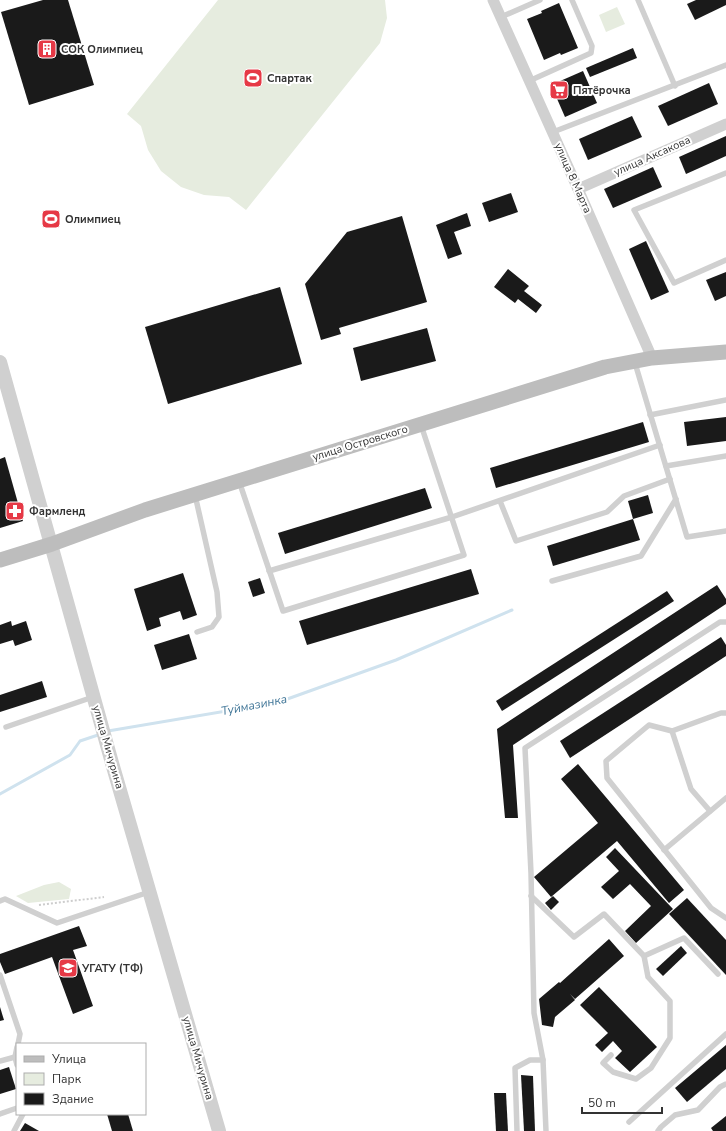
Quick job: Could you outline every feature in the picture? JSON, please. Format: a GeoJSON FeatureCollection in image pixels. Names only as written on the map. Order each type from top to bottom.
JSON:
{"type":"FeatureCollection","features":[{"type":"Feature","properties":{"kind":"main road","name":"улица Островского"},"geometry":{"type":"LineString","coordinates":[[0,560],[52,544],[145,510],[195,494],[605,367],[652,358],[726,352]]}},
{"type":"Feature","properties":{"kind":"street","name":"улица 8 Марта"},"geometry":{"type":"LineString","coordinates":[[493,0],[553,132],[652,358]]}},
{"type":"Feature","properties":{"kind":"street","name":"улица Аксакова"},"geometry":{"type":"LineString","coordinates":[[578,189],[726,124]]}},
{"type":"Feature","properties":{"kind":"street","name":"улица Мичурина"},"geometry":{"type":"LineString","coordinates":[[0,362],[94,697],[219,1131]]}},
{"type":"Feature","properties":{"kind":"lane"},"geometry":{"type":"LineString","coordinates":[[501,17],[540,0]]}},
{"type":"Feature","properties":{"kind":"lane"},"geometry":{"type":"LineString","coordinates":[[530,81],[591,53],[592,46],[572,0]]}},
{"type":"Feature","properties":{"kind":"lane"},"geometry":{"type":"LineString","coordinates":[[638,0],[675,86]]}},
{"type":"Feature","properties":{"kind":"lane"},"geometry":{"type":"LineString","coordinates":[[553,132],[726,65]]}},
{"type":"Feature","properties":{"kind":"lane"},"geometry":{"type":"LineString","coordinates":[[726,173],[634,210],[674,283],[726,260]]}},
{"type":"Feature","properties":{"kind":"lane"},"geometry":{"type":"LineString","coordinates":[[634,361],[687,537],[726,531]]}},
{"type":"Feature","properties":{"kind":"lane"},"geometry":{"type":"LineString","coordinates":[[650,415],[726,400]]}},
{"type":"Feature","properties":{"kind":"lane"},"geometry":{"type":"LineString","coordinates":[[239,480],[283,611],[464,555],[420,425]]}},
{"type":"Feature","properties":{"kind":"lane"},"geometry":{"type":"LineString","coordinates":[[270,571],[452,517],[660,446]]}},
{"type":"Feature","properties":{"kind":"lane"},"geometry":{"type":"LineString","coordinates":[[666,466],[726,456]]}},
{"type":"Feature","properties":{"kind":"lane"},"geometry":{"type":"LineString","coordinates":[[500,501],[516,541],[607,512],[624,496],[670,479]]}},
{"type":"Feature","properties":{"kind":"lane"},"geometry":{"type":"LineString","coordinates":[[195,494],[217,592],[219,618],[212,627],[197,632]]}},
{"type":"Feature","properties":{"kind":"lane"},"geometry":{"type":"LineString","coordinates":[[552,580],[640,556],[676,499]]}},
{"type":"Feature","properties":{"kind":"lane"},"geometry":{"type":"LineString","coordinates":[[546,1131],[543,1060],[534,1013],[525,748],[720,622],[726,622]]}},
{"type":"Feature","properties":{"kind":"lane"},"geometry":{"type":"LineString","coordinates":[[6,727],[94,697]]}},
{"type":"Feature","properties":{"kind":"lane"},"geometry":{"type":"LineString","coordinates":[[726,713],[721,713],[672,731],[649,725],[606,761],[607,778],[711,908],[726,918]]}},
{"type":"Feature","properties":{"kind":"lane"},"geometry":{"type":"LineString","coordinates":[[672,731],[691,789],[710,811]]}},
{"type":"Feature","properties":{"kind":"lane"},"geometry":{"type":"LineString","coordinates":[[664,850],[726,798]]}},
{"type":"Feature","properties":{"kind":"lane"},"geometry":{"type":"LineString","coordinates":[[0,901],[5,899],[57,923],[150,892]]}},
{"type":"Feature","properties":{"kind":"lane"},"geometry":{"type":"LineString","coordinates":[[531,896],[574,937],[604,914],[644,956],[648,977],[670,1001],[670,1038],[650,1068],[636,1079],[613,1072],[603,1063],[611,1056]]}},
{"type":"Feature","properties":{"kind":"lane"},"geometry":{"type":"LineString","coordinates":[[644,956],[684,938],[718,974]]}},
{"type":"Feature","properties":{"kind":"lane"},"geometry":{"type":"LineString","coordinates":[[0,975],[20,1034],[18,1043]]}},
{"type":"Feature","properties":{"kind":"lane"},"geometry":{"type":"LineString","coordinates":[[629,1122],[726,1034]]}},
{"type":"Feature","properties":{"kind":"lane"},"geometry":{"type":"LineString","coordinates":[[16,1052],[16,1061]]}},
{"type":"Feature","properties":{"kind":"lane"},"geometry":{"type":"LineString","coordinates":[[0,1062],[15,1057]]}},
{"type":"Feature","properties":{"kind":"lane"},"geometry":{"type":"LineString","coordinates":[[517,1131],[515,1068],[530,1060],[543,1060]]}},
{"type":"Feature","properties":{"kind":"lane"},"geometry":{"type":"LineString","coordinates":[[658,1131],[675,1115],[698,1110],[720,1087],[726,1084]]}},
{"type":"Feature","properties":{"kind":"lane"},"geometry":{"type":"LineString","coordinates":[[0,1114],[16,1108]]}},
{"type":"Feature","properties":{"kind":"lane"},"geometry":{"type":"LineString","coordinates":[[14,1131],[22,1115]]}},
{"type":"Feature","properties":{"kind":"path"},"geometry":{"type":"LineString","coordinates":[[22,907],[104,897]]}},
{"type":"Feature","properties":{"kind":"green space","name":"Спартак"},"geometry":{"type":"Polygon","coordinates":[[[218,0],[385,0],[387,18],[380,43],[246,210],[229,197],[204,195],[181,187],[161,171],[148,150],[141,126],[127,114],[218,0]]]}},
{"type":"Feature","properties":{"kind":"green space"},"geometry":{"type":"Polygon","coordinates":[[[617,7],[625,24],[606,32],[599,15],[617,7]]]}},
{"type":"Feature","properties":{"kind":"green space"},"geometry":{"type":"Polygon","coordinates":[[[59,882],[71,889],[69,899],[28,903],[16,896],[44,885],[59,882]]]}},
{"type":"Feature","properties":{"kind":"building","name":"СОК Олимпиец"},"geometry":{"type":"Polygon","coordinates":[[[43,0],[68,0],[94,85],[29,105],[1,12],[43,0]]]}},
{"type":"Feature","properties":{"kind":"building"},"geometry":{"type":"Polygon","coordinates":[[[696,0],[726,0],[726,5],[695,20],[687,4],[696,0]]]}},
{"type":"Feature","properties":{"kind":"building"},"geometry":{"type":"Polygon","coordinates":[[[559,3],[578,48],[561,55],[560,53],[544,60],[527,19],[542,13],[541,11],[559,3]]]}},
{"type":"Feature","properties":{"kind":"building"},"geometry":{"type":"Polygon","coordinates":[[[633,48],[637,58],[590,77],[586,68],[633,48]]]}},
{"type":"Feature","properties":{"kind":"building"},"geometry":{"type":"Polygon","coordinates":[[[583,71],[597,103],[565,117],[551,85],[583,71]]]}},
{"type":"Feature","properties":{"kind":"building"},"geometry":{"type":"Polygon","coordinates":[[[709,83],[718,104],[668,126],[658,106],[709,83]]]}},
{"type":"Feature","properties":{"kind":"building"},"geometry":{"type":"Polygon","coordinates":[[[632,116],[642,137],[588,160],[579,139],[632,116]]]}},
{"type":"Feature","properties":{"kind":"building"},"geometry":{"type":"Polygon","coordinates":[[[726,136],[726,156],[686,174],[679,157],[726,136]]]}},
{"type":"Feature","properties":{"kind":"building"},"geometry":{"type":"Polygon","coordinates":[[[653,167],[662,187],[613,208],[604,189],[653,167]]]}},
{"type":"Feature","properties":{"kind":"building"},"geometry":{"type":"Polygon","coordinates":[[[511,193],[518,212],[489,222],[482,203],[511,193]]]}},
{"type":"Feature","properties":{"kind":"building"},"geometry":{"type":"Polygon","coordinates":[[[467,213],[471,226],[454,232],[462,254],[448,259],[436,225],[467,213]]]}},
{"type":"Feature","properties":{"kind":"building"},"geometry":{"type":"Polygon","coordinates":[[[402,216],[427,302],[339,328],[341,334],[321,340],[305,284],[347,232],[402,216]]]}},
{"type":"Feature","properties":{"kind":"building"},"geometry":{"type":"Polygon","coordinates":[[[646,241],[669,292],[651,300],[629,249],[646,241]]]}},
{"type":"Feature","properties":{"kind":"building"},"geometry":{"type":"Polygon","coordinates":[[[508,269],[529,286],[524,291],[542,305],[536,313],[518,299],[515,303],[494,287],[508,269]]]}},
{"type":"Feature","properties":{"kind":"building"},"geometry":{"type":"Polygon","coordinates":[[[726,272],[726,296],[715,301],[706,280],[726,272]]]}},
{"type":"Feature","properties":{"kind":"building"},"geometry":{"type":"Polygon","coordinates":[[[280,287],[302,364],[168,404],[145,327],[280,287]]]}},
{"type":"Feature","properties":{"kind":"building"},"geometry":{"type":"Polygon","coordinates":[[[427,328],[436,361],[361,381],[353,348],[427,328]]]}},
{"type":"Feature","properties":{"kind":"building"},"geometry":{"type":"Polygon","coordinates":[[[726,417],[726,441],[687,446],[684,422],[726,417]]]}},
{"type":"Feature","properties":{"kind":"building"},"geometry":{"type":"Polygon","coordinates":[[[643,422],[649,442],[496,488],[490,468],[643,422]]]}},
{"type":"Feature","properties":{"kind":"building"},"geometry":{"type":"Polygon","coordinates":[[[5,457],[23,521],[0,528],[0,459],[5,457]]]}},
{"type":"Feature","properties":{"kind":"building"},"geometry":{"type":"Polygon","coordinates":[[[425,488],[432,508],[285,554],[278,533],[425,488]]]}},
{"type":"Feature","properties":{"kind":"building"},"geometry":{"type":"Polygon","coordinates":[[[648,495],[653,513],[633,519],[628,501],[648,495]]]}},
{"type":"Feature","properties":{"kind":"building"},"geometry":{"type":"Polygon","coordinates":[[[633,519],[640,540],[553,566],[547,546],[633,519]]]}},
{"type":"Feature","properties":{"kind":"building"},"geometry":{"type":"Polygon","coordinates":[[[471,569],[479,594],[307,645],[299,621],[471,569]]]}},
{"type":"Feature","properties":{"kind":"building"},"geometry":{"type":"Polygon","coordinates":[[[183,573],[197,615],[183,620],[180,611],[159,618],[161,626],[147,631],[134,589],[183,573]]]}},
{"type":"Feature","properties":{"kind":"building"},"geometry":{"type":"Polygon","coordinates":[[[260,578],[265,593],[253,597],[248,582],[260,578]]]}},
{"type":"Feature","properties":{"kind":"building"},"geometry":{"type":"Polygon","coordinates":[[[717,585],[726,599],[726,604],[513,745],[518,818],[505,818],[497,729],[717,585]]]}},
{"type":"Feature","properties":{"kind":"building"},"geometry":{"type":"Polygon","coordinates":[[[667,591],[674,601],[502,711],[496,701],[667,591]]]}},
{"type":"Feature","properties":{"kind":"building"},"geometry":{"type":"Polygon","coordinates":[[[11,621],[12,626],[26,621],[32,640],[15,646],[13,640],[0,644],[0,625],[11,621]]]}},
{"type":"Feature","properties":{"kind":"building"},"geometry":{"type":"Polygon","coordinates":[[[189,634],[197,659],[162,670],[154,645],[189,634]]]}},
{"type":"Feature","properties":{"kind":"building"},"geometry":{"type":"Polygon","coordinates":[[[721,637],[726,645],[726,656],[570,758],[560,741],[721,637]]]}},
{"type":"Feature","properties":{"kind":"building"},"geometry":{"type":"Polygon","coordinates":[[[42,681],[47,697],[0,712],[0,695],[42,681]]]}},
{"type":"Feature","properties":{"kind":"building"},"geometry":{"type":"Polygon","coordinates":[[[578,764],[684,890],[669,903],[617,841],[551,897],[534,877],[598,823],[561,779],[578,764]]]}},
{"type":"Feature","properties":{"kind":"building"},"geometry":{"type":"Polygon","coordinates":[[[615,848],[673,909],[636,943],[625,931],[651,906],[630,884],[613,899],[601,887],[619,871],[606,857],[615,848]]]}},
{"type":"Feature","properties":{"kind":"building"},"geometry":{"type":"Polygon","coordinates":[[[553,896],[559,902],[551,910],[545,903],[553,896]]]}},
{"type":"Feature","properties":{"kind":"building"},"geometry":{"type":"Polygon","coordinates":[[[687,898],[726,940],[726,975],[669,914],[687,898]]]}},
{"type":"Feature","properties":{"kind":"building","name":"УГАТУ (ТФ)"},"geometry":{"type":"Polygon","coordinates":[[[79,926],[87,946],[73,950],[93,1006],[73,1014],[52,957],[5,974],[0,962],[0,954],[79,926]]]}},
{"type":"Feature","properties":{"kind":"building"},"geometry":{"type":"Polygon","coordinates":[[[609,939],[624,956],[575,999],[570,994],[575,1000],[555,1017],[553,1027],[542,1025],[539,999],[559,982],[560,983],[609,939]]]}},
{"type":"Feature","properties":{"kind":"building"},"geometry":{"type":"Polygon","coordinates":[[[681,946],[687,953],[663,976],[656,969],[681,946]]]}},
{"type":"Feature","properties":{"kind":"building"},"geometry":{"type":"Polygon","coordinates":[[[599,987],[657,1047],[630,1072],[615,1058],[622,1051],[613,1041],[602,1052],[595,1045],[608,1033],[580,1005],[599,987]]]}},
{"type":"Feature","properties":{"kind":"building"},"geometry":{"type":"Polygon","coordinates":[[[0,1007],[4,1020],[0,1021],[0,1007]]]}},
{"type":"Feature","properties":{"kind":"building"},"geometry":{"type":"Polygon","coordinates":[[[726,1045],[726,1069],[687,1102],[675,1088],[726,1045]]]}},
{"type":"Feature","properties":{"kind":"building"},"geometry":{"type":"Polygon","coordinates":[[[9,1067],[16,1089],[0,1094],[0,1070],[9,1067]]]}},
{"type":"Feature","properties":{"kind":"building"},"geometry":{"type":"Polygon","coordinates":[[[521,1075],[533,1076],[535,1131],[524,1131],[521,1075]]]}},
{"type":"Feature","properties":{"kind":"building"},"geometry":{"type":"Polygon","coordinates":[[[494,1093],[506,1093],[508,1131],[496,1131],[494,1093]]]}},
{"type":"Feature","properties":{"kind":"building"},"geometry":{"type":"Polygon","coordinates":[[[107,1115],[128,1115],[133,1131],[112,1131],[107,1115]]]}},
{"type":"Feature","properties":{"kind":"building"},"geometry":{"type":"Polygon","coordinates":[[[726,1116],[726,1131],[713,1131],[711,1128],[726,1116]]]}},
{"type":"Feature","properties":{"kind":"building"},"geometry":{"type":"Polygon","coordinates":[[[25,1123],[39,1131],[20,1131],[25,1123]]]}},
{"type":"Feature","properties":{"kind":"waterway","name":"Туймазинка"},"geometry":{"type":"LineString","coordinates":[[108,731],[279,702],[396,660],[512,610]]}},
{"type":"Feature","properties":{"kind":"waterway","name":"Туймазинка"},"geometry":{"type":"LineString","coordinates":[[0,794],[70,755],[80,741],[101,734]]}},
{"type":"Feature","properties":{"kind":"place","name":"СОК Олимпиец"},"geometry":{"type":"Point","coordinates":[47,49]}},
{"type":"Feature","properties":{"kind":"place","name":"Спартак"},"geometry":{"type":"Point","coordinates":[253,78]}},
{"type":"Feature","properties":{"kind":"place","name":"Пятёрочка"},"geometry":{"type":"Point","coordinates":[559,90]}},
{"type":"Feature","properties":{"kind":"place","name":"Олимпиец"},"geometry":{"type":"Point","coordinates":[51,219]}},
{"type":"Feature","properties":{"kind":"place","name":"Фармленд"},"geometry":{"type":"Point","coordinates":[15,511]}},
{"type":"Feature","properties":{"kind":"place","name":"УГАТУ (ТФ)"},"geometry":{"type":"Point","coordinates":[68,968]}}]}
